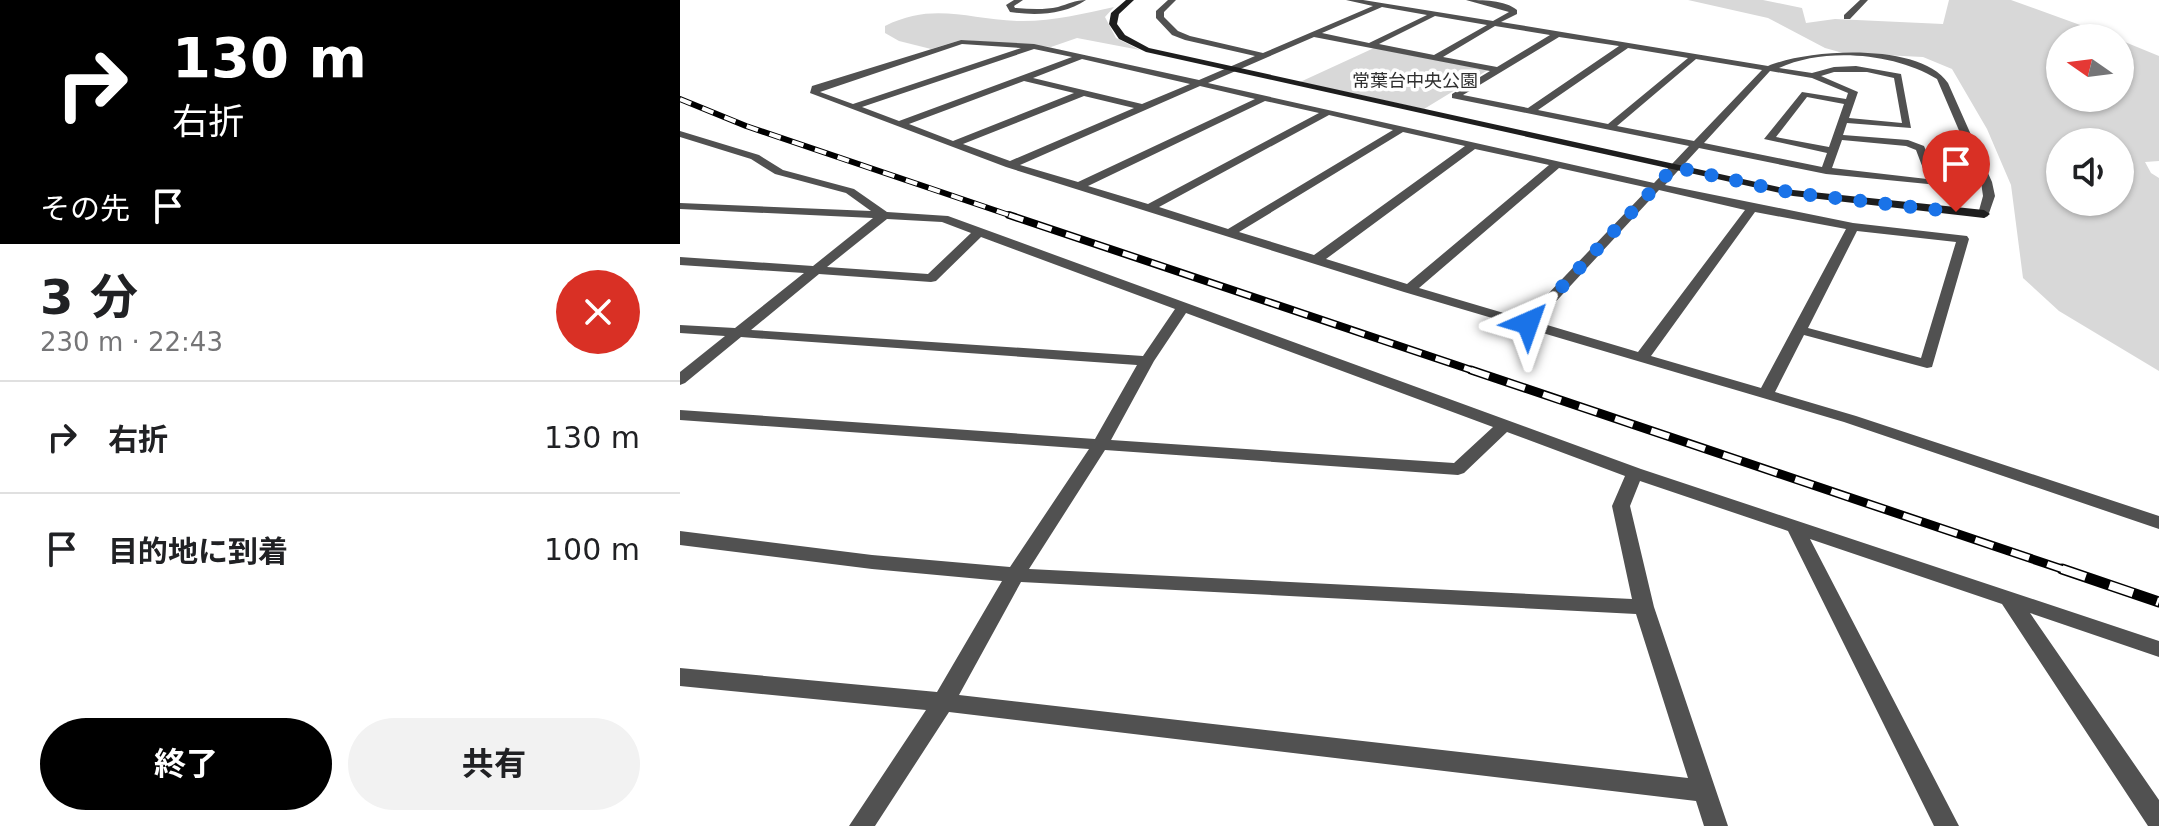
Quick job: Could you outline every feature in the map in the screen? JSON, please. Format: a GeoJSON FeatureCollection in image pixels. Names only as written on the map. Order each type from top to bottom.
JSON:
{"type":"FeatureCollection","features":[{"type":"Feature","properties":{"kind":"street"},"geometry":{"type":"LineString","coordinates":[[1019,0],[1010,5],[1013,10],[1030,12],[1055,10],[1082,0]]}},
{"type":"Feature","properties":{"kind":"street"},"geometry":{"type":"LineString","coordinates":[[1130,0],[1115,13],[1113,24],[1122,37],[1146,50],[1229,69],[1674,167],[1793,193],[1984,214],[1990,191],[1943,78],[1912,60],[1826,55],[1782,60],[1768,69],[1696,145],[1674,167],[1655,186],[1528,323]]}},
{"type":"Feature","properties":{"kind":"street"},"geometry":{"type":"LineString","coordinates":[[1172,0],[1160,11],[1160,18],[1175,33],[1262,55]]}},
{"type":"Feature","properties":{"kind":"street"},"geometry":{"type":"LineString","coordinates":[[1350,0],[1814,76],[1853,92],[1826,171]]}},
{"type":"Feature","properties":{"kind":"street"},"geometry":{"type":"LineString","coordinates":[[1010,165],[1393,0]]}},
{"type":"Feature","properties":{"kind":"street"},"geometry":{"type":"LineString","coordinates":[[1436,57],[1514,12],[1509,7],[1470,0]]}},
{"type":"Feature","properties":{"kind":"street"},"geometry":{"type":"LineString","coordinates":[[1847,17],[1864,0]]}},
{"type":"Feature","properties":{"kind":"street"},"geometry":{"type":"LineString","coordinates":[[1371,45],[1435,14]]}},
{"type":"Feature","properties":{"kind":"street"},"geometry":{"type":"LineString","coordinates":[[1312,34],[1499,70]]}},
{"type":"Feature","properties":{"kind":"street"},"geometry":{"type":"LineString","coordinates":[[1556,35],[1455,96],[1826,171],[1934,183],[1920,148],[1908,143],[1837,137]]}},
{"type":"Feature","properties":{"kind":"street"},"geometry":{"type":"LineString","coordinates":[[1800,330],[1927,364],[1963,239],[1853,227],[1752,208],[1034,46],[961,42],[815,88],[815,93],[1010,165],[1409,289],[1766,394],[2159,523]]}},
{"type":"Feature","properties":{"kind":"street"},"geometry":{"type":"LineString","coordinates":[[853,107],[1034,46]]}},
{"type":"Feature","properties":{"kind":"street"},"geometry":{"type":"LineString","coordinates":[[1530,111],[1625,46]]}},
{"type":"Feature","properties":{"kind":"street"},"geometry":{"type":"LineString","coordinates":[[900,124],[1082,56]]}},
{"type":"Feature","properties":{"kind":"street"},"geometry":{"type":"LineString","coordinates":[[1610,127],[1694,57]]}},
{"type":"Feature","properties":{"kind":"street"},"geometry":{"type":"LineString","coordinates":[[1814,76],[1825,70],[1882,71],[1898,76],[1908,126],[1843,120]]}},
{"type":"Feature","properties":{"kind":"street"},"geometry":{"type":"LineString","coordinates":[[1024,78],[1141,107]]}},
{"type":"Feature","properties":{"kind":"street"},"geometry":{"type":"LineString","coordinates":[[954,144],[1083,93]]}},
{"type":"Feature","properties":{"kind":"street"},"geometry":{"type":"LineString","coordinates":[[1833,151],[1769,139],[1805,94],[1849,102]]}},
{"type":"Feature","properties":{"kind":"street"},"geometry":{"type":"LineString","coordinates":[[1079,186],[1264,98]]}},
{"type":"Feature","properties":{"kind":"street"},"geometry":{"type":"LineString","coordinates":[[1149,208],[1328,112]]}},
{"type":"Feature","properties":{"kind":"street"},"geometry":{"type":"LineString","coordinates":[[1229,233],[1401,129]]}},
{"type":"Feature","properties":{"kind":"street"},"geometry":{"type":"LineString","coordinates":[[680,134],[755,157],[779,172],[850,191],[884,215]]}},
{"type":"Feature","properties":{"kind":"street"},"geometry":{"type":"LineString","coordinates":[[1316,260],[1473,145]]}},
{"type":"Feature","properties":{"kind":"street"},"geometry":{"type":"LineString","coordinates":[[1409,289],[1557,164]]}},
{"type":"Feature","properties":{"kind":"street"},"geometry":{"type":"LineString","coordinates":[[680,206],[944,219],[1635,473],[2159,649]]}},
{"type":"Feature","properties":{"kind":"street"},"geometry":{"type":"LineString","coordinates":[[1642,357],[1752,208]]}},
{"type":"Feature","properties":{"kind":"street"},"geometry":{"type":"LineString","coordinates":[[680,380],[813,269],[884,215]]}},
{"type":"Feature","properties":{"kind":"street"},"geometry":{"type":"LineString","coordinates":[[1766,394],[1853,227]]}},
{"type":"Feature","properties":{"kind":"street"},"geometry":{"type":"LineString","coordinates":[[680,261],[931,278],[978,233]]}},
{"type":"Feature","properties":{"kind":"street"},"geometry":{"type":"LineString","coordinates":[[861,826],[943,702],[1015,575],[1099,446],[1147,361],[1182,308]]}},
{"type":"Feature","properties":{"kind":"street"},"geometry":{"type":"LineString","coordinates":[[680,329],[1147,361]]}},
{"type":"Feature","properties":{"kind":"street"},"geometry":{"type":"LineString","coordinates":[[680,415],[1458,469],[1504,425]]}},
{"type":"Feature","properties":{"kind":"street"},"geometry":{"type":"LineString","coordinates":[[1635,473],[1621,506],[1644,607],[1716,826]]}},
{"type":"Feature","properties":{"kind":"street"},"geometry":{"type":"LineString","coordinates":[[1795,527],[1947,826]]}},
{"type":"Feature","properties":{"kind":"street"},"geometry":{"type":"LineString","coordinates":[[680,538],[872,562],[1015,575],[1644,607]]}},
{"type":"Feature","properties":{"kind":"street"},"geometry":{"type":"LineString","coordinates":[[2009,599],[2159,821]]}},
{"type":"Feature","properties":{"kind":"street"},"geometry":{"type":"LineString","coordinates":[[680,677],[943,702],[1705,791]]}},
{"type":"Feature","properties":{"kind":"green space"},"geometry":{"type":"Polygon","coordinates":[[[1688,0],[1763,0],[1802,8],[1806,23],[1835,19],[1943,24],[1949,0],[2011,0],[2077,24],[2046,24],[2046,112],[2134,112],[2134,46],[2159,56],[2159,161],[2145,162],[2151,173],[2159,178],[2159,371],[2059,311],[2023,278],[2011,185],[1987,129],[1952,69],[1923,57],[1843,53],[1825,48],[1768,18],[1688,0]]]}},
{"type":"Feature","properties":{"kind":"green space"},"geometry":{"type":"Polygon","coordinates":[[[1114,7],[1105,17],[1116,38],[1140,50],[1077,38],[1051,47],[961,40],[931,49],[899,41],[885,33],[885,26],[902,19],[935,13],[1030,21],[1114,7]]]}},
{"type":"Feature","properties":{"kind":"green space","name":"常葉台中央公園"},"geometry":{"type":"Polygon","coordinates":[[[1374,48],[1488,70],[1424,109],[1300,82],[1374,48]]]}},
{"type":"Feature","properties":{"kind":"railway"},"geometry":{"type":"LineString","coordinates":[[680,99],[746,126],[1015,217]]}},
{"type":"Feature","properties":{"kind":"railway"},"geometry":{"type":"LineString","coordinates":[[1009,215],[1477,372]]}},
{"type":"Feature","properties":{"kind":"railway"},"geometry":{"type":"LineString","coordinates":[[1471,370],[2068,571]]}},
{"type":"Feature","properties":{"kind":"railway"},"geometry":{"type":"LineString","coordinates":[[2062,569],[2159,602]]}},
{"type":"Feature","properties":{"kind":"route"},"geometry":{"type":"LineString","coordinates":[[1528,323],[1674,167],[1793,193],[1956,212]]}}]}
